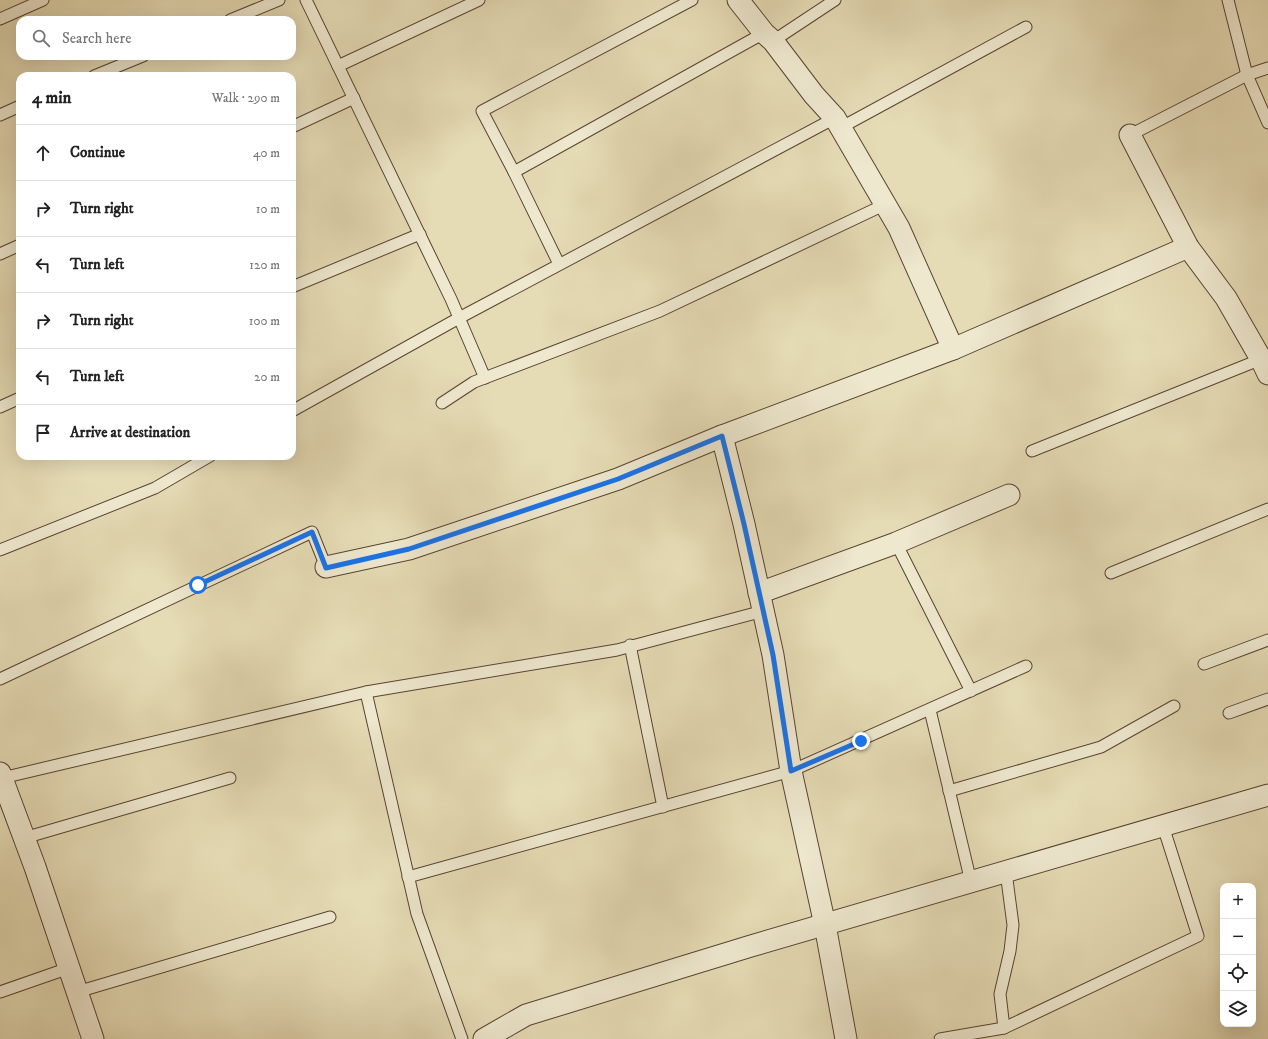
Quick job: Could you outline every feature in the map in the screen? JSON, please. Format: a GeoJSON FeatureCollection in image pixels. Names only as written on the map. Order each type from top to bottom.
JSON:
{"type":"FeatureCollection","features":[{"type":"Feature","properties":{"kind":"street"},"geometry":{"type":"LineString","coordinates":[[738,0],[837,123],[900,228],[953,350]]}},
{"type":"Feature","properties":{"kind":"street"},"geometry":{"type":"LineString","coordinates":[[1130,135],[1188,247],[1226,298],[1266,363]]}},
{"type":"Feature","properties":{"kind":"street"},"geometry":{"type":"LineString","coordinates":[[326,568],[409,549],[618,479],[722,436],[953,350],[1188,247]]}},
{"type":"Feature","properties":{"kind":"street"},"geometry":{"type":"LineString","coordinates":[[722,436],[744,524],[773,655],[791,771],[825,925],[846,1039]]}},
{"type":"Feature","properties":{"kind":"street"},"geometry":{"type":"LineString","coordinates":[[761,602],[1009,495]]}},
{"type":"Feature","properties":{"kind":"street"},"geometry":{"type":"LineString","coordinates":[[1,775],[93,1039]]}},
{"type":"Feature","properties":{"kind":"street"},"geometry":{"type":"LineString","coordinates":[[484,1039],[526,1015],[825,925],[1268,796]]}},
{"type":"Feature","properties":{"kind":"lane"},"geometry":{"type":"LineString","coordinates":[[0,18],[43,0]]}},
{"type":"Feature","properties":{"kind":"lane"},"geometry":{"type":"LineString","coordinates":[[240,16],[279,0]]}},
{"type":"Feature","properties":{"kind":"lane"},"geometry":{"type":"LineString","coordinates":[[306,0],[420,234],[485,378]]}},
{"type":"Feature","properties":{"kind":"lane"},"geometry":{"type":"LineString","coordinates":[[338,66],[478,0]]}},
{"type":"Feature","properties":{"kind":"lane"},"geometry":{"type":"LineString","coordinates":[[559,264],[482,111],[692,0]]}},
{"type":"Feature","properties":{"kind":"lane"},"geometry":{"type":"LineString","coordinates":[[514,172],[835,0]]}},
{"type":"Feature","properties":{"kind":"lane"},"geometry":{"type":"LineString","coordinates":[[1228,0],[1247,75],[1268,123]]}},
{"type":"Feature","properties":{"kind":"lane"},"geometry":{"type":"LineString","coordinates":[[296,409],[559,264],[1026,28]]}},
{"type":"Feature","properties":{"kind":"lane"},"geometry":{"type":"LineString","coordinates":[[104,72],[133,60]]}},
{"type":"Feature","properties":{"kind":"lane"},"geometry":{"type":"LineString","coordinates":[[1130,135],[1247,75],[1268,68]]}},
{"type":"Feature","properties":{"kind":"lane"},"geometry":{"type":"LineString","coordinates":[[296,125],[354,98]]}},
{"type":"Feature","properties":{"kind":"lane"},"geometry":{"type":"LineString","coordinates":[[0,115],[16,108]]}},
{"type":"Feature","properties":{"kind":"lane"},"geometry":{"type":"LineString","coordinates":[[442,403],[474,382],[660,311],[886,204]]}},
{"type":"Feature","properties":{"kind":"lane"},"geometry":{"type":"LineString","coordinates":[[296,285],[420,234]]}},
{"type":"Feature","properties":{"kind":"lane"},"geometry":{"type":"LineString","coordinates":[[0,254],[16,247]]}},
{"type":"Feature","properties":{"kind":"lane"},"geometry":{"type":"LineString","coordinates":[[1032,451],[1266,363]]}},
{"type":"Feature","properties":{"kind":"lane"},"geometry":{"type":"LineString","coordinates":[[0,407],[16,400]]}},
{"type":"Feature","properties":{"kind":"lane"},"geometry":{"type":"LineString","coordinates":[[0,550],[155,488],[203,460]]}},
{"type":"Feature","properties":{"kind":"lane"},"geometry":{"type":"LineString","coordinates":[[1112,573],[1268,510]]}},
{"type":"Feature","properties":{"kind":"lane"},"geometry":{"type":"LineString","coordinates":[[0,680],[312,532],[326,568]]}},
{"type":"Feature","properties":{"kind":"lane"},"geometry":{"type":"LineString","coordinates":[[896,543],[971,691]]}},
{"type":"Feature","properties":{"kind":"lane"},"geometry":{"type":"LineString","coordinates":[[1,775],[366,692],[617,650],[761,602]]}},
{"type":"Feature","properties":{"kind":"lane"},"geometry":{"type":"LineString","coordinates":[[1204,664],[1268,640]]}},
{"type":"Feature","properties":{"kind":"lane"},"geometry":{"type":"LineString","coordinates":[[630,645],[663,807]]}},
{"type":"Feature","properties":{"kind":"lane"},"geometry":{"type":"LineString","coordinates":[[408,877],[791,771],[1026,666]]}},
{"type":"Feature","properties":{"kind":"lane"},"geometry":{"type":"LineString","coordinates":[[366,692],[417,914],[462,1039]]}},
{"type":"Feature","properties":{"kind":"lane"},"geometry":{"type":"LineString","coordinates":[[1229,713],[1268,699]]}},
{"type":"Feature","properties":{"kind":"lane"},"geometry":{"type":"LineString","coordinates":[[949,791],[1100,747],[1174,706]]}},
{"type":"Feature","properties":{"kind":"lane"},"geometry":{"type":"LineString","coordinates":[[930,710],[971,882]]}},
{"type":"Feature","properties":{"kind":"lane"},"geometry":{"type":"LineString","coordinates":[[24,838],[230,778]]}},
{"type":"Feature","properties":{"kind":"lane"},"geometry":{"type":"LineString","coordinates":[[940,1039],[1004,1028],[1198,936],[1163,826]]}},
{"type":"Feature","properties":{"kind":"lane"},"geometry":{"type":"LineString","coordinates":[[1004,1028],[1000,994],[1010,952],[1013,925],[1006,872]]}},
{"type":"Feature","properties":{"kind":"lane"},"geometry":{"type":"LineString","coordinates":[[77,992],[330,917]]}},
{"type":"Feature","properties":{"kind":"lane"},"geometry":{"type":"LineString","coordinates":[[0,992],[69,968]]}},
{"type":"Feature","properties":{"kind":"route"},"geometry":{"type":"LineString","coordinates":[[198,585],[312,532],[326,568],[409,549],[618,479],[722,436],[744,524],[773,655],[791,771],[861,741]]}}]}
